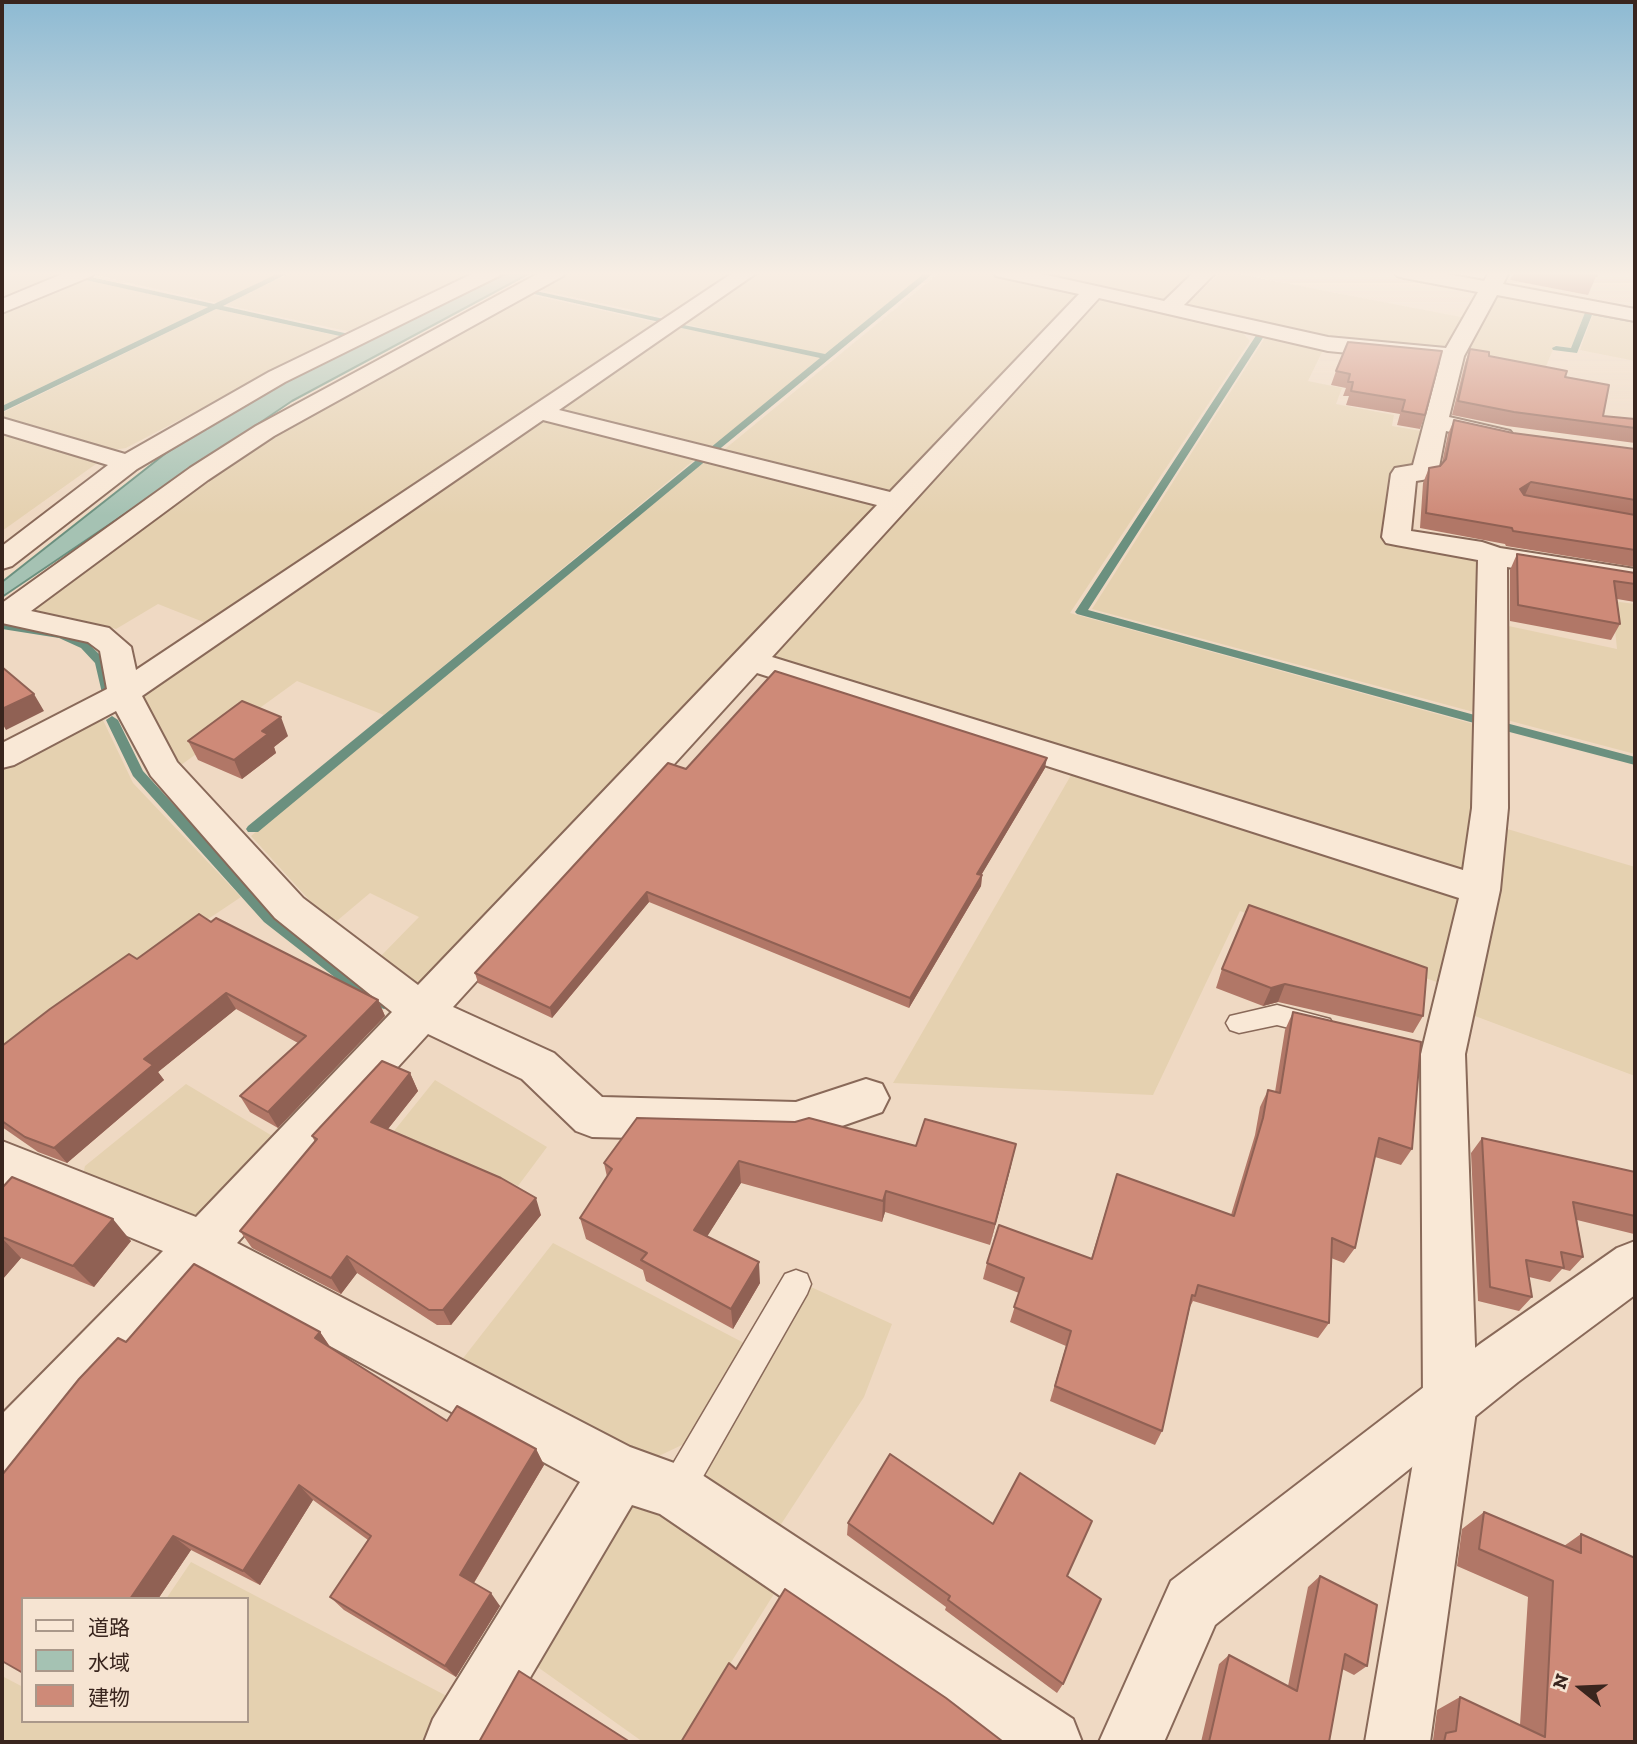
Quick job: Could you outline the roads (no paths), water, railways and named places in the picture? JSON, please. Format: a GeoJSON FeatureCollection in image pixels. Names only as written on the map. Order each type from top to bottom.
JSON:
{"type":"FeatureCollection","features":[{"type":"Feature","properties":{"kind":"street"},"geometry":{"type":"LineString","coordinates":[[2,559],[128,463],[277,377],[325,353]]}},
{"type":"Feature","properties":{"kind":"street"},"geometry":{"type":"LineString","coordinates":[[4,614],[199,474],[265,431],[407,353]]}},
{"type":"Feature","properties":{"kind":"street"},"geometry":{"type":"LineString","coordinates":[[2,757],[124,693],[627,353]]}},
{"type":"Feature","properties":{"kind":"street"},"geometry":{"type":"LineString","coordinates":[[2,1454],[199,1249],[1036,353]]}},
{"type":"Feature","properties":{"kind":"street"},"geometry":{"type":"LineString","coordinates":[[1426,353],[1453,356],[1425,472],[1404,474],[1396,537],[1482,551],[1493,556],[1635,578]]}},
{"type":"Feature","properties":{"kind":"street"},"geometry":{"type":"LineString","coordinates":[[539,412],[897,502]]}},
{"type":"Feature","properties":{"kind":"street"},"geometry":{"type":"LineString","coordinates":[[1436,421],[1520,439]]}},
{"type":"Feature","properties":{"kind":"street"},"geometry":{"type":"LineString","coordinates":[[2,425],[128,463]]}},
{"type":"Feature","properties":{"kind":"street"},"geometry":{"type":"LineString","coordinates":[[1398,1742],[1450,1404],[1431,1051],[1479,890],[1490,808],[1493,556]]}},
{"type":"Feature","properties":{"kind":"street"},"geometry":{"type":"LineString","coordinates":[[4,614],[98,635],[114,647],[124,693],[163,768],[289,908],[421,1011],[538,1066],[592,1117],[796,1122],[866,1098]]}},
{"type":"Feature","properties":{"kind":"street"},"geometry":{"type":"LineString","coordinates":[[749,660],[1479,890]]}},
{"type":"Feature","properties":{"kind":"street"},"geometry":{"type":"LineString","coordinates":[[2,1162],[177,1232],[199,1249],[619,1472],[676,1491],[1050,1742]]}},
{"type":"Feature","properties":{"kind":"street"},"geometry":{"type":"LineString","coordinates":[[1131,1742],[1193,1603],[1499,1363],[1635,1265]]}},
{"type":"Feature","properties":{"kind":"street"},"geometry":{"type":"LineString","coordinates":[[456,1742],[619,1472]]}},
{"type":"Feature","properties":{"kind":"lane"},"geometry":{"type":"LineString","coordinates":[[1239,1023],[1277,1015],[1341,1030]]}},
{"type":"Feature","properties":{"kind":"lane"},"geometry":{"type":"LineString","coordinates":[[676,1491],[796,1284]]}},
{"type":"Feature","properties":{"kind":"water"},"geometry":{"type":"Polygon","coordinates":[[[339,353],[381,353],[292,401],[2,597],[2,582],[166,453],[291,376],[339,353]]]}},
{"type":"Feature","properties":{"kind":"waterway"},"geometry":{"type":"LineString","coordinates":[[2,409],[118,353]]}},
{"type":"Feature","properties":{"kind":"waterway"},"geometry":{"type":"LineString","coordinates":[[809,353],[826,357]]}},
{"type":"Feature","properties":{"kind":"waterway"},"geometry":{"type":"LineString","coordinates":[[713,450],[831,353]]}},
{"type":"Feature","properties":{"kind":"waterway"},"geometry":{"type":"LineString","coordinates":[[1249,353],[1081,612],[1478,720]]}},
{"type":"Feature","properties":{"kind":"waterway"},"geometry":{"type":"LineString","coordinates":[[253,829],[703,459]]}},
{"type":"Feature","properties":{"kind":"waterway"},"geometry":{"type":"LineString","coordinates":[[2,626],[62,635],[85,646],[101,662],[106,690]]}},
{"type":"Feature","properties":{"kind":"waterway"},"geometry":{"type":"LineString","coordinates":[[112,720],[138,773],[269,918],[351,982],[384,1003]]}},
{"type":"Feature","properties":{"kind":"waterway"},"geometry":{"type":"LineString","coordinates":[[1506,727],[1635,761]]}}]}
